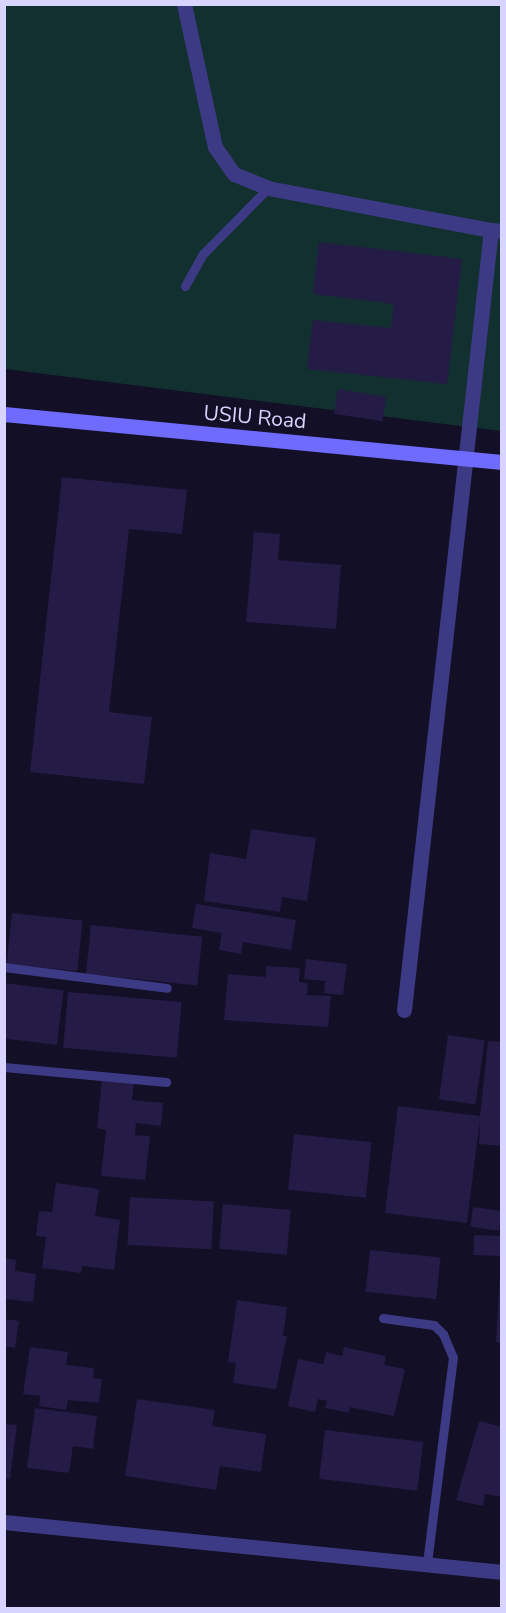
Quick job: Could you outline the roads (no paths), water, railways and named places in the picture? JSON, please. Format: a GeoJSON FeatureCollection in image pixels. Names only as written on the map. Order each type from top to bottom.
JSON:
{"type":"FeatureCollection","features":[{"type":"Feature","properties":{"kind":"street"},"geometry":{"type":"LineString","coordinates":[[184,4],[215,147],[234,174],[268,189],[496,230],[464,458],[404,1010]]}},
{"type":"Feature","properties":{"kind":"street","name":"USIU Road"},"geometry":{"type":"LineString","coordinates":[[5,415],[501,462]]}},
{"type":"Feature","properties":{"kind":"street"},"geometry":{"type":"LineString","coordinates":[[4,1522],[501,1572]]}},
{"type":"Feature","properties":{"kind":"lane"},"geometry":{"type":"LineString","coordinates":[[185,286],[203,254],[268,189]]}},
{"type":"Feature","properties":{"kind":"lane"},"geometry":{"type":"LineString","coordinates":[[4,966],[167,988]]}},
{"type":"Feature","properties":{"kind":"lane"},"geometry":{"type":"LineString","coordinates":[[4,1067],[166,1082]]}},
{"type":"Feature","properties":{"kind":"lane"},"geometry":{"type":"LineString","coordinates":[[383,1318],[434,1325],[443,1334],[453,1356],[428,1563]]}}]}
